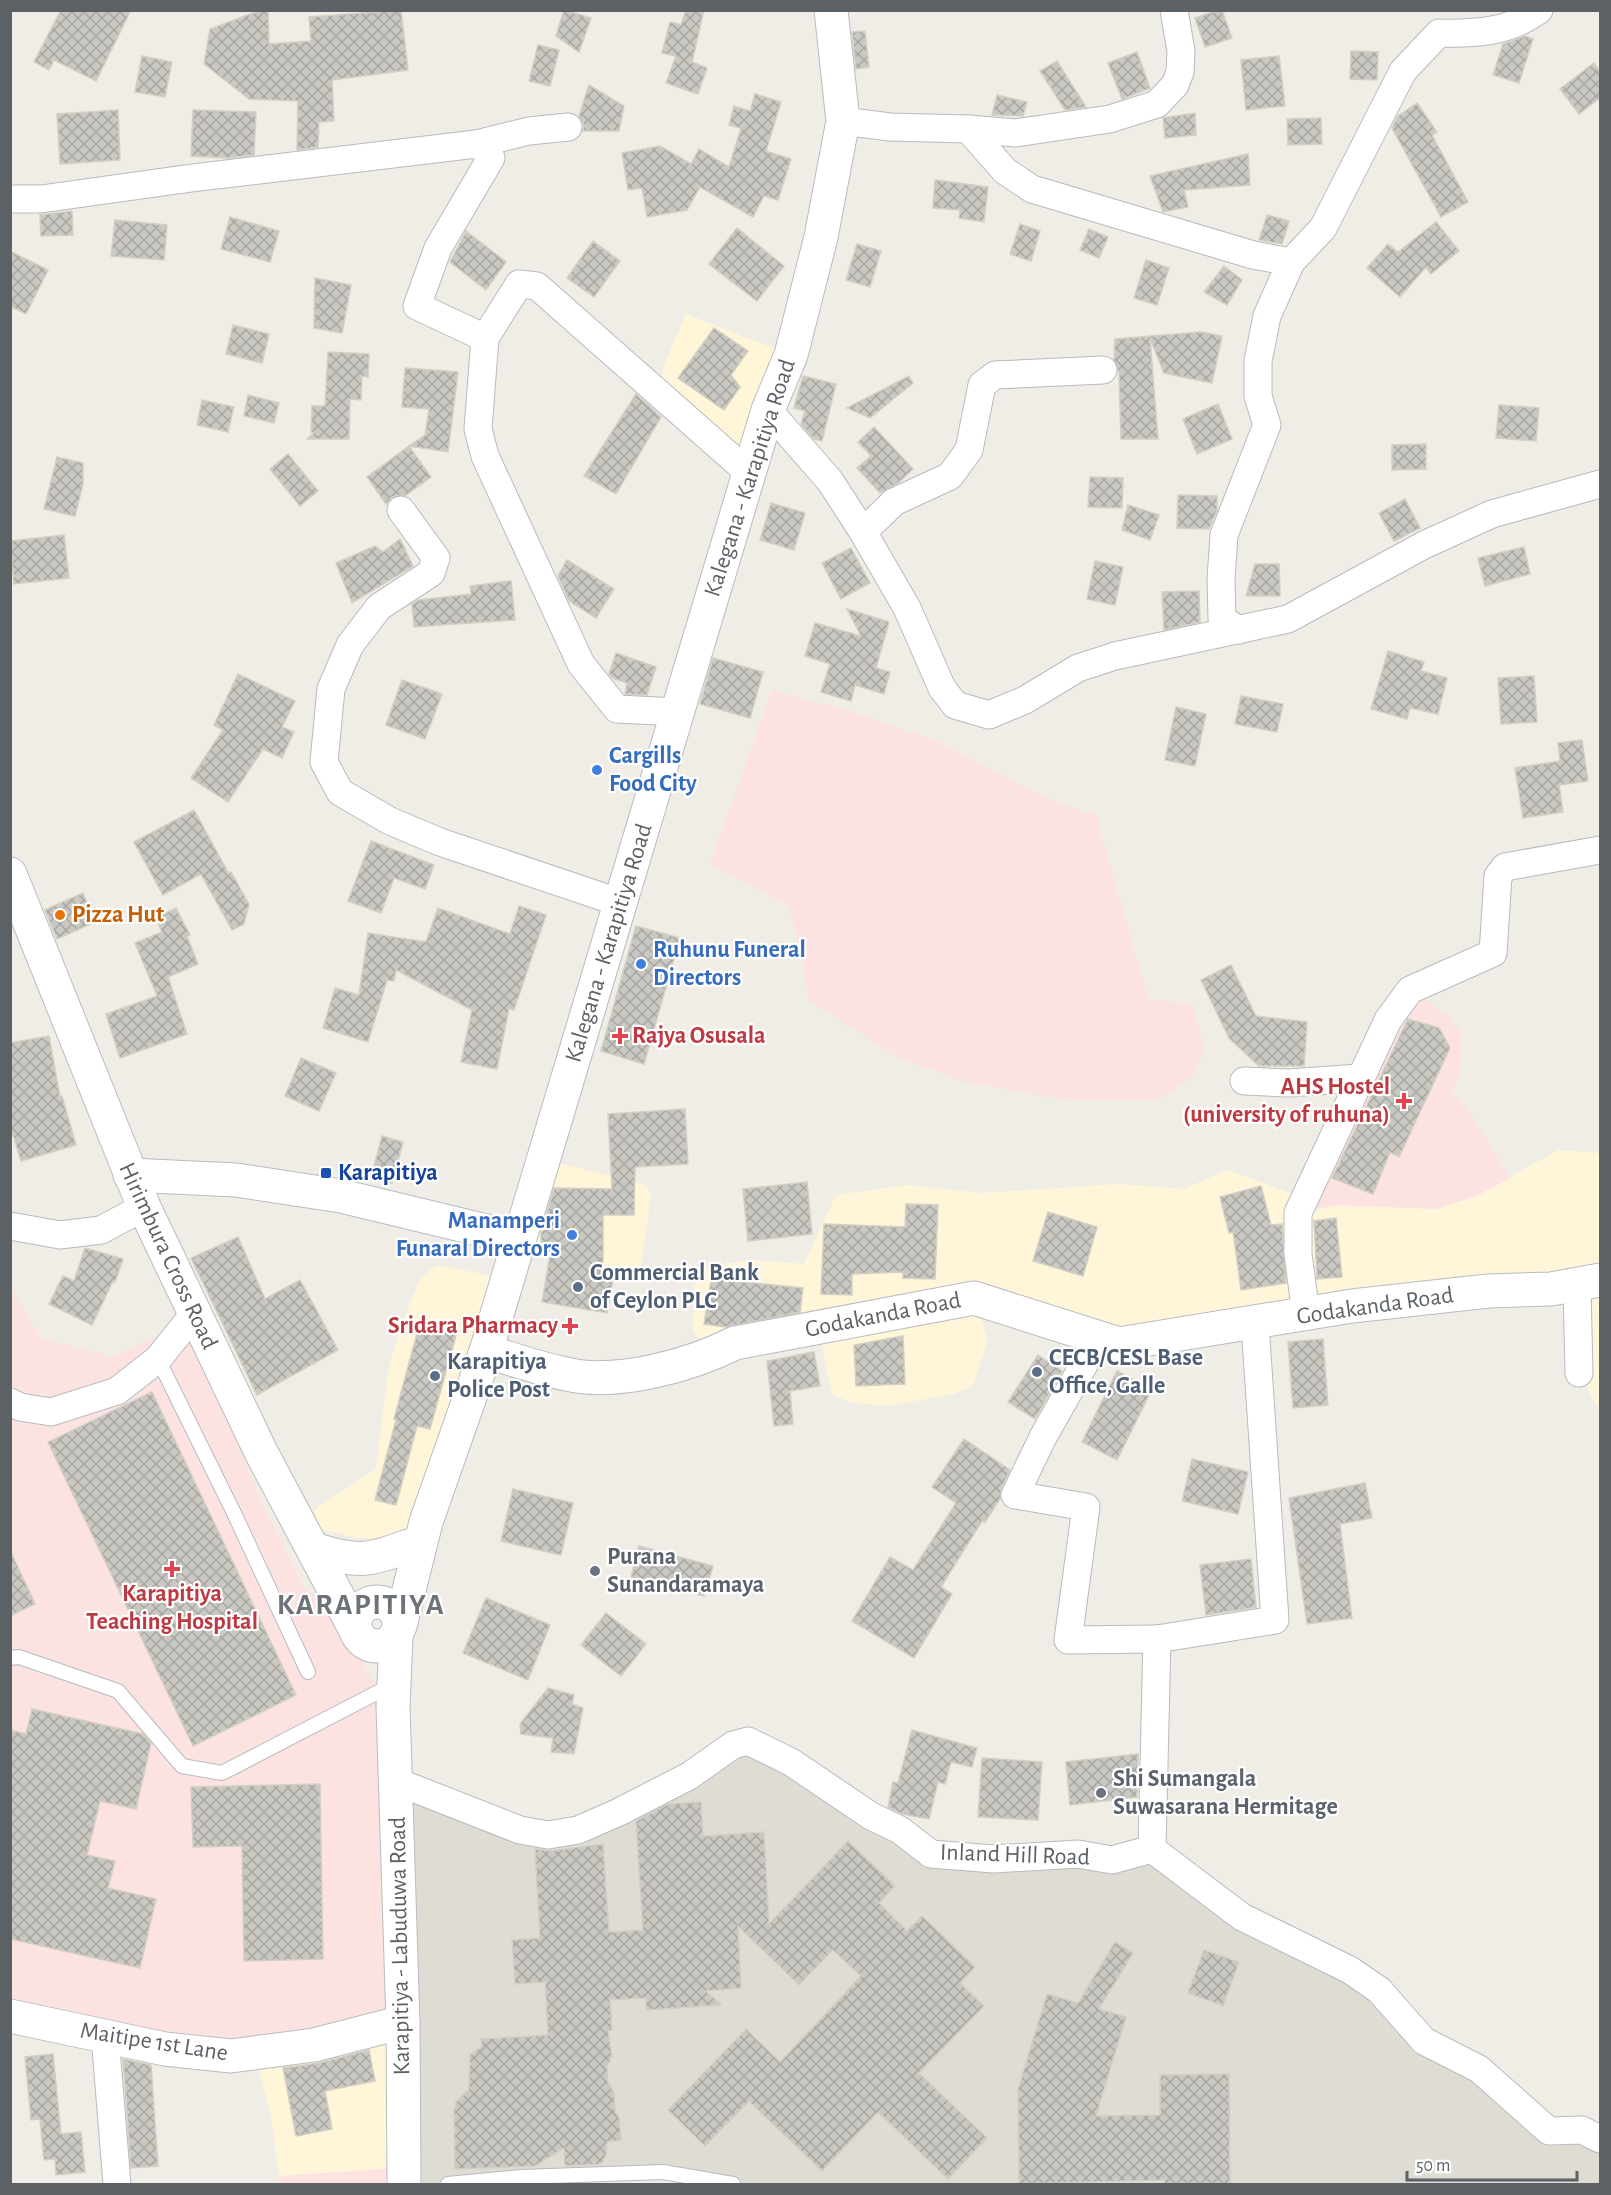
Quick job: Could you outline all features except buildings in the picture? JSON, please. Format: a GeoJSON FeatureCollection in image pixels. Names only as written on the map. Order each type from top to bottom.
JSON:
{"type":"FeatureCollection","features":[{"type":"Feature","properties":{"kind":"main road","name":"Kalegana - Karapitiya Road"},"geometry":{"type":"LineString","coordinates":[[398,1632],[417,1534],[486,1351],[679,711],[748,473],[768,410],[794,344],[821,237],[843,121],[831,10]]}},
{"type":"Feature","properties":{"kind":"main road","name":"Hirimbura Cross Road"},"geometry":{"type":"LineString","coordinates":[[11,877],[144,1207],[194,1314],[358,1634]]}},
{"type":"Feature","properties":{"kind":"main road"},"geometry":{"type":"LineString","coordinates":[[130,1175],[236,1180],[341,1196],[519,1239]]}},
{"type":"Feature","properties":{"kind":"main road","name":"Godakanda Road"},"geometry":{"type":"LineString","coordinates":[[486,1351],[567,1375],[610,1379],[714,1354],[735,1343],[974,1298],[1100,1336],[1119,1344],[1306,1314],[1488,1291],[1589,1283]]}},
{"type":"Feature","properties":{"kind":"main road","name":"Kalegana - Karapitiya Road"},"geometry":{"type":"LineString","coordinates":[[376,1600],[417,1534]]}},
{"type":"Feature","properties":{"kind":"main road"},"geometry":{"type":"LineString","coordinates":[[313,1545],[337,1556],[373,1559],[417,1534]]}},
{"type":"Feature","properties":{"kind":"main road"},"geometry":{"type":"LineString","coordinates":[[313,1545],[376,1600],[394,1609],[398,1632],[382,1647],[358,1634],[359,1608],[376,1600]]}},
{"type":"Feature","properties":{"kind":"main road","name":"Karapitiya - Labuduwa Road"},"geometry":{"type":"LineString","coordinates":[[398,1632],[388,1698],[395,1781],[403,2022],[404,2184]]}},
{"type":"Feature","properties":{"kind":"main road","name":"Karapitiya - Labuduwa Road"},"geometry":{"type":"LineString","coordinates":[[358,1634],[388,1698]]}},
{"type":"Feature","properties":{"kind":"main road","name":"Maitipe 1st Lane"},"geometry":{"type":"LineString","coordinates":[[10,2016],[165,2049],[231,2056],[314,2045],[403,2022]]}},
{"type":"Feature","properties":{"kind":"street"},"geometry":{"type":"LineString","coordinates":[[843,121],[890,127],[968,129],[1016,134],[1110,119],[1157,104],[1175,85],[1180,72],[1181,51],[1174,10]]}},
{"type":"Feature","properties":{"kind":"street"},"geometry":{"type":"LineString","coordinates":[[1239,630],[1222,619],[1221,579],[1224,535],[1267,426],[1258,396],[1258,361],[1267,316],[1291,262],[1323,228],[1403,71],[1439,33],[1471,34],[1522,23],[1539,10]]}},
{"type":"Feature","properties":{"kind":"street"},"geometry":{"type":"LineString","coordinates":[[10,199],[41,199],[192,178],[476,144],[529,131],[568,127]]}},
{"type":"Feature","properties":{"kind":"street"},"geometry":{"type":"LineString","coordinates":[[968,129],[1005,171],[1032,189],[1253,255],[1291,262]]}},
{"type":"Feature","properties":{"kind":"street"},"geometry":{"type":"LineString","coordinates":[[476,144],[488,152],[491,158],[438,249],[417,306],[485,338]]}},
{"type":"Feature","properties":{"kind":"street"},"geometry":{"type":"LineString","coordinates":[[679,711],[617,709],[581,664],[485,456],[478,429],[485,338],[519,284],[537,286],[748,473]]}},
{"type":"Feature","properties":{"kind":"street"},"geometry":{"type":"LineString","coordinates":[[863,532],[894,502],[950,476],[969,450],[982,385],[995,375],[1103,370]]}},
{"type":"Feature","properties":{"kind":"street"},"geometry":{"type":"LineString","coordinates":[[768,410],[830,481],[863,532],[907,608],[942,688],[955,705],[988,716],[1025,699],[1078,668],[1116,656],[1288,619],[1424,545],[1492,514],[1600,484]]}},
{"type":"Feature","properties":{"kind":"street"},"geometry":{"type":"LineString","coordinates":[[401,510],[436,558],[431,573],[379,607],[350,645],[331,688],[324,762],[340,792],[390,821],[440,842],[621,903]]}},
{"type":"Feature","properties":{"kind":"street"},"geometry":{"type":"LineString","coordinates":[[1306,1314],[1298,1254],[1298,1213],[1388,1020],[1410,990],[1493,953],[1498,876],[1505,867],[1600,850]]}},
{"type":"Feature","properties":{"kind":"street"},"geometry":{"type":"LineString","coordinates":[[1244,1081],[1289,1083],[1359,1078]]}},
{"type":"Feature","properties":{"kind":"street"},"geometry":{"type":"LineString","coordinates":[[10,1226],[60,1235],[101,1230],[144,1207]]}},
{"type":"Feature","properties":{"kind":"street"},"geometry":{"type":"LineString","coordinates":[[1579,1373],[1589,1283]]}},
{"type":"Feature","properties":{"kind":"street"},"geometry":{"type":"LineString","coordinates":[[10,1402],[21,1407],[51,1412],[117,1391],[158,1359],[194,1314]]}},
{"type":"Feature","properties":{"kind":"street"},"geometry":{"type":"LineString","coordinates":[[1100,1336],[1043,1437],[1015,1495],[1086,1507],[1068,1640],[1157,1639],[1275,1620],[1255,1324]]}},
{"type":"Feature","properties":{"kind":"street"},"geometry":{"type":"LineString","coordinates":[[1157,1639],[1152,1849],[1242,1917],[1350,1970],[1379,1990],[1424,2041],[1479,2069],[1549,2131],[1582,2130],[1600,2139]]}},
{"type":"Feature","properties":{"kind":"street","name":"Inland Hill Road"},"geometry":{"type":"LineString","coordinates":[[395,1781],[520,1830],[548,1835],[578,1830],[619,1812],[689,1776],[733,1745],[748,1741],[791,1762],[871,1816],[900,1830],[930,1854],[994,1859],[1078,1854],[1112,1860],[1152,1849]]}},
{"type":"Feature","properties":{"kind":"street"},"geometry":{"type":"LineString","coordinates":[[105,2036],[117,2184]]}},
{"type":"Feature","properties":{"kind":"lane"},"geometry":{"type":"LineString","coordinates":[[158,1359],[309,1672]]}},
{"type":"Feature","properties":{"kind":"lane"},"geometry":{"type":"LineString","coordinates":[[10,1658],[19,1657],[118,1691],[182,1766],[222,1773],[388,1698]]}},
{"type":"Feature","properties":{"kind":"lane"},"geometry":{"type":"LineString","coordinates":[[448,2184],[521,2177],[663,2172],[733,2184]]}},
{"type":"Feature","properties":{"kind":"shaded area"},"geometry":{"type":"Polygon","coordinates":[[[686,314],[791,355],[749,473],[659,397],[664,365],[686,314]]]}},
{"type":"Feature","properties":{"kind":"shaded area"},"geometry":{"type":"Polygon","coordinates":[[[772,690],[853,712],[942,743],[1026,789],[1090,814],[1096,814],[1148,999],[1192,1004],[1205,1050],[1191,1077],[1158,1100],[1060,1099],[964,1082],[895,1056],[810,1001],[790,907],[710,864],[772,690]]]}},
{"type":"Feature","properties":{"kind":"shaded area","name":"AHS Hostel (university of ruhuna)"},"geometry":{"type":"Polygon","coordinates":[[[1410,990],[1447,1014],[1462,1033],[1461,1065],[1453,1094],[1467,1109],[1511,1178],[1478,1195],[1437,1209],[1336,1205],[1298,1213],[1410,990]]]}},
{"type":"Feature","properties":{"kind":"shaded area"},"geometry":{"type":"Polygon","coordinates":[[[1558,1150],[1600,1153],[1600,1407],[1596,1406],[1579,1373],[1578,1287],[1161,1339],[975,1299],[988,1341],[973,1385],[954,1394],[886,1406],[854,1403],[832,1395],[818,1327],[714,1354],[693,1332],[693,1286],[708,1266],[753,1260],[804,1264],[836,1195],[908,1185],[981,1193],[1119,1184],[1184,1189],[1227,1170],[1304,1198],[1299,1212],[1336,1205],[1437,1209],[1478,1195],[1558,1150]]]}},
{"type":"Feature","properties":{"kind":"shaded area"},"geometry":{"type":"Polygon","coordinates":[[[544,1159],[646,1185],[651,1194],[640,1275],[514,1252],[544,1159]]]}},
{"type":"Feature","properties":{"kind":"shaded area"},"geometry":{"type":"Polygon","coordinates":[[[437,1265],[507,1279],[426,1522],[386,1539],[357,1538],[317,1528],[315,1509],[376,1469],[388,1371],[401,1327],[420,1278],[437,1265]]]}},
{"type":"Feature","properties":{"kind":"shaded area"},"geometry":{"type":"Polygon","coordinates":[[[11,1289],[41,1338],[112,1356],[186,1323],[267,1513],[306,1589],[346,1613],[363,1664],[393,1713],[403,2022],[280,2050],[11,2016],[11,1289]]]}},
{"type":"Feature","properties":{"kind":"shaded area"},"geometry":{"type":"Polygon","coordinates":[[[733,1745],[931,1854],[1152,1849],[1310,1950],[1549,2131],[1600,2139],[1600,2184],[733,2184],[663,2172],[448,2184],[404,2184],[395,1781],[548,1835],[733,1745]]]}},
{"type":"Feature","properties":{"kind":"shaded area"},"geometry":{"type":"Polygon","coordinates":[[[403,2022],[403,2168],[279,2176],[271,2113],[254,2055],[403,2022]]]}},
{"type":"Feature","properties":{"kind":"shaded area"},"geometry":{"type":"Polygon","coordinates":[[[403,2168],[404,2184],[279,2184],[279,2176],[403,2168]]]}},
{"type":"Feature","properties":{"kind":"place","name":"Cargills Food City"},"geometry":{"type":"Point","coordinates":[597,770]}},
{"type":"Feature","properties":{"kind":"place","name":"Pizza Hut"},"geometry":{"type":"Point","coordinates":[60,915]}},
{"type":"Feature","properties":{"kind":"place","name":"Ruhunu Funeral Directors"},"geometry":{"type":"Point","coordinates":[641,964]}},
{"type":"Feature","properties":{"kind":"place","name":"Rajya Osusala"},"geometry":{"type":"Point","coordinates":[620,1036]}},
{"type":"Feature","properties":{"kind":"place","name":"AHS Hostel (university of ruhuna)"},"geometry":{"type":"Point","coordinates":[1404,1101]}},
{"type":"Feature","properties":{"kind":"place","name":"Karapitiya"},"geometry":{"type":"Point","coordinates":[326,1173]}},
{"type":"Feature","properties":{"kind":"place","name":"Manamperi Funaral Directors"},"geometry":{"type":"Point","coordinates":[572,1235]}},
{"type":"Feature","properties":{"kind":"place","name":"Commercial Bank of Ceylon PLC"},"geometry":{"type":"Point","coordinates":[578,1287]}},
{"type":"Feature","properties":{"kind":"place","name":"Sridara Pharmacy"},"geometry":{"type":"Point","coordinates":[570,1326]}},
{"type":"Feature","properties":{"kind":"place","name":"CECB/CESL Base Office, Galle"},"geometry":{"type":"Point","coordinates":[1037,1372]}},
{"type":"Feature","properties":{"kind":"place","name":"Karapitiya Police Post"},"geometry":{"type":"Point","coordinates":[435,1376]}},
{"type":"Feature","properties":{"kind":"place","name":"Karapitiya Teaching Hospital"},"geometry":{"type":"Point","coordinates":[172,1569]}},
{"type":"Feature","properties":{"kind":"place","name":"Purana Sunandaramaya"},"geometry":{"type":"Point","coordinates":[595,1571]}},
{"type":"Feature","properties":{"kind":"place","name":"Shi Sumangala Suwasarana Hermitage"},"geometry":{"type":"Point","coordinates":[1101,1793]}},
{"type":"Feature","properties":{"kind":"district","name":"KARAPITIYA"},"geometry":{"type":"Point","coordinates":[361,1605]}}]}
